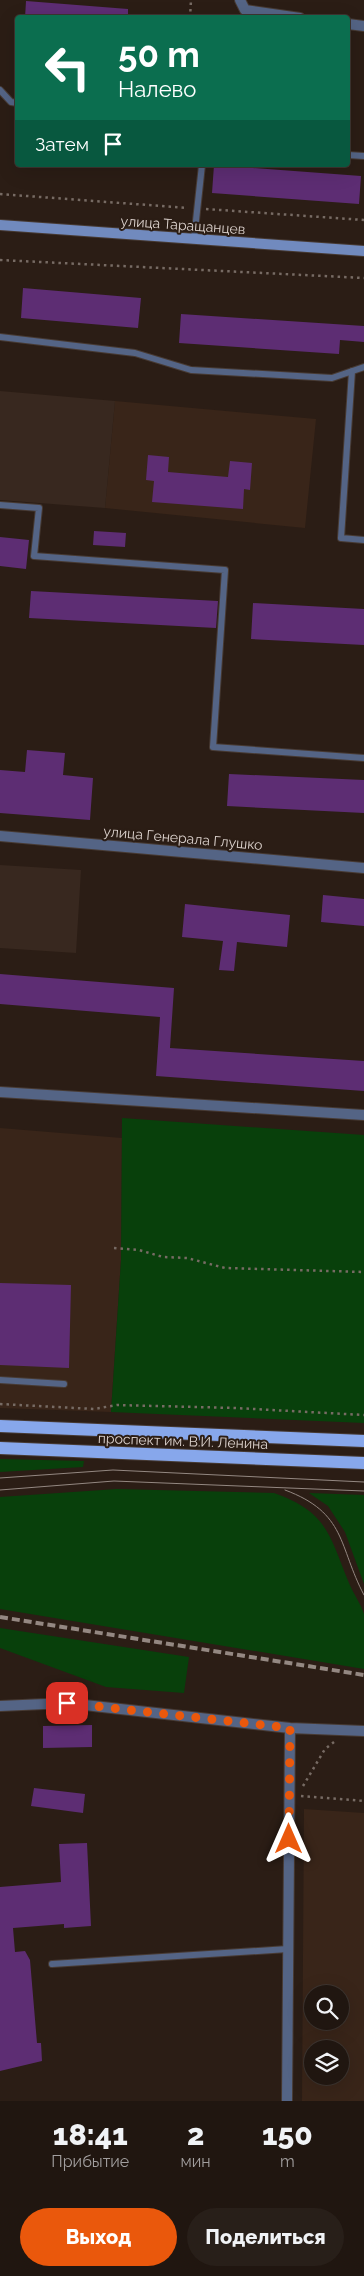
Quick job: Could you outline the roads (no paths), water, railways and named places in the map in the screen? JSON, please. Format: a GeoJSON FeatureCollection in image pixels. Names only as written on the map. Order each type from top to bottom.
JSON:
{"type":"FeatureCollection","features":[{"type":"Feature","properties":{"kind":"main road","name":"проспект им. В.И. Ленина"},"geometry":{"type":"LineString","coordinates":[[0,1426],[364,1441]]}},
{"type":"Feature","properties":{"kind":"main road","name":"проспект им. В.И. Ленина"},"geometry":{"type":"LineString","coordinates":[[0,1448],[364,1464]]}},
{"type":"Feature","properties":{"kind":"street"},"geometry":{"type":"LineString","coordinates":[[243,5],[287,15]]}},
{"type":"Feature","properties":{"kind":"street"},"geometry":{"type":"LineString","coordinates":[[350,24],[364,26]]}},
{"type":"Feature","properties":{"kind":"street","name":"улица Таращанцев"},"geometry":{"type":"LineString","coordinates":[[0,225],[364,251]]}},
{"type":"Feature","properties":{"kind":"street","name":"улица Генерала Глушко"},"geometry":{"type":"LineString","coordinates":[[0,836],[364,868]]}},
{"type":"Feature","properties":{"kind":"street"},"geometry":{"type":"LineString","coordinates":[[0,1092],[364,1115]]}},
{"type":"Feature","properties":{"kind":"street"},"geometry":{"type":"LineString","coordinates":[[0,1706],[67,1703],[290,1728],[364,1731]]}},
{"type":"Feature","properties":{"kind":"street"},"geometry":{"type":"LineString","coordinates":[[287,2101],[290,1728]]}},
{"type":"Feature","properties":{"kind":"lane"},"geometry":{"type":"LineString","coordinates":[[0,90],[11,102],[15,103]]}},
{"type":"Feature","properties":{"kind":"lane"},"geometry":{"type":"LineString","coordinates":[[350,155],[364,156]]}},
{"type":"Feature","properties":{"kind":"lane"},"geometry":{"type":"LineString","coordinates":[[194,239],[202,167]]}},
{"type":"Feature","properties":{"kind":"lane"},"geometry":{"type":"LineString","coordinates":[[0,337],[135,352],[191,370],[332,378],[364,367]]}},
{"type":"Feature","properties":{"kind":"lane"},"geometry":{"type":"LineString","coordinates":[[352,371],[341,538],[364,540]]}},
{"type":"Feature","properties":{"kind":"lane"},"geometry":{"type":"LineString","coordinates":[[0,505],[39,508],[34,556],[225,570],[213,747],[364,758]]}},
{"type":"Feature","properties":{"kind":"lane"},"geometry":{"type":"LineString","coordinates":[[0,1380],[64,1384]]}},
{"type":"Feature","properties":{"kind":"lane"},"geometry":{"type":"LineString","coordinates":[[52,1964],[288,1949]]}},
{"type":"Feature","properties":{"kind":"tram line"},"geometry":{"type":"LineString","coordinates":[[0,1478],[113,1470],[364,1482]]}},
{"type":"Feature","properties":{"kind":"tram line"},"geometry":{"type":"LineString","coordinates":[[0,1490],[114,1481],[364,1491]]}},
{"type":"Feature","properties":{"kind":"tram line"},"geometry":{"type":"LineString","coordinates":[[285,1490],[305,1499],[320,1509],[330,1520],[344,1546],[364,1595]]}},
{"type":"Feature","properties":{"kind":"railway"},"geometry":{"type":"LineString","coordinates":[[0,1617],[364,1675]]}}]}
